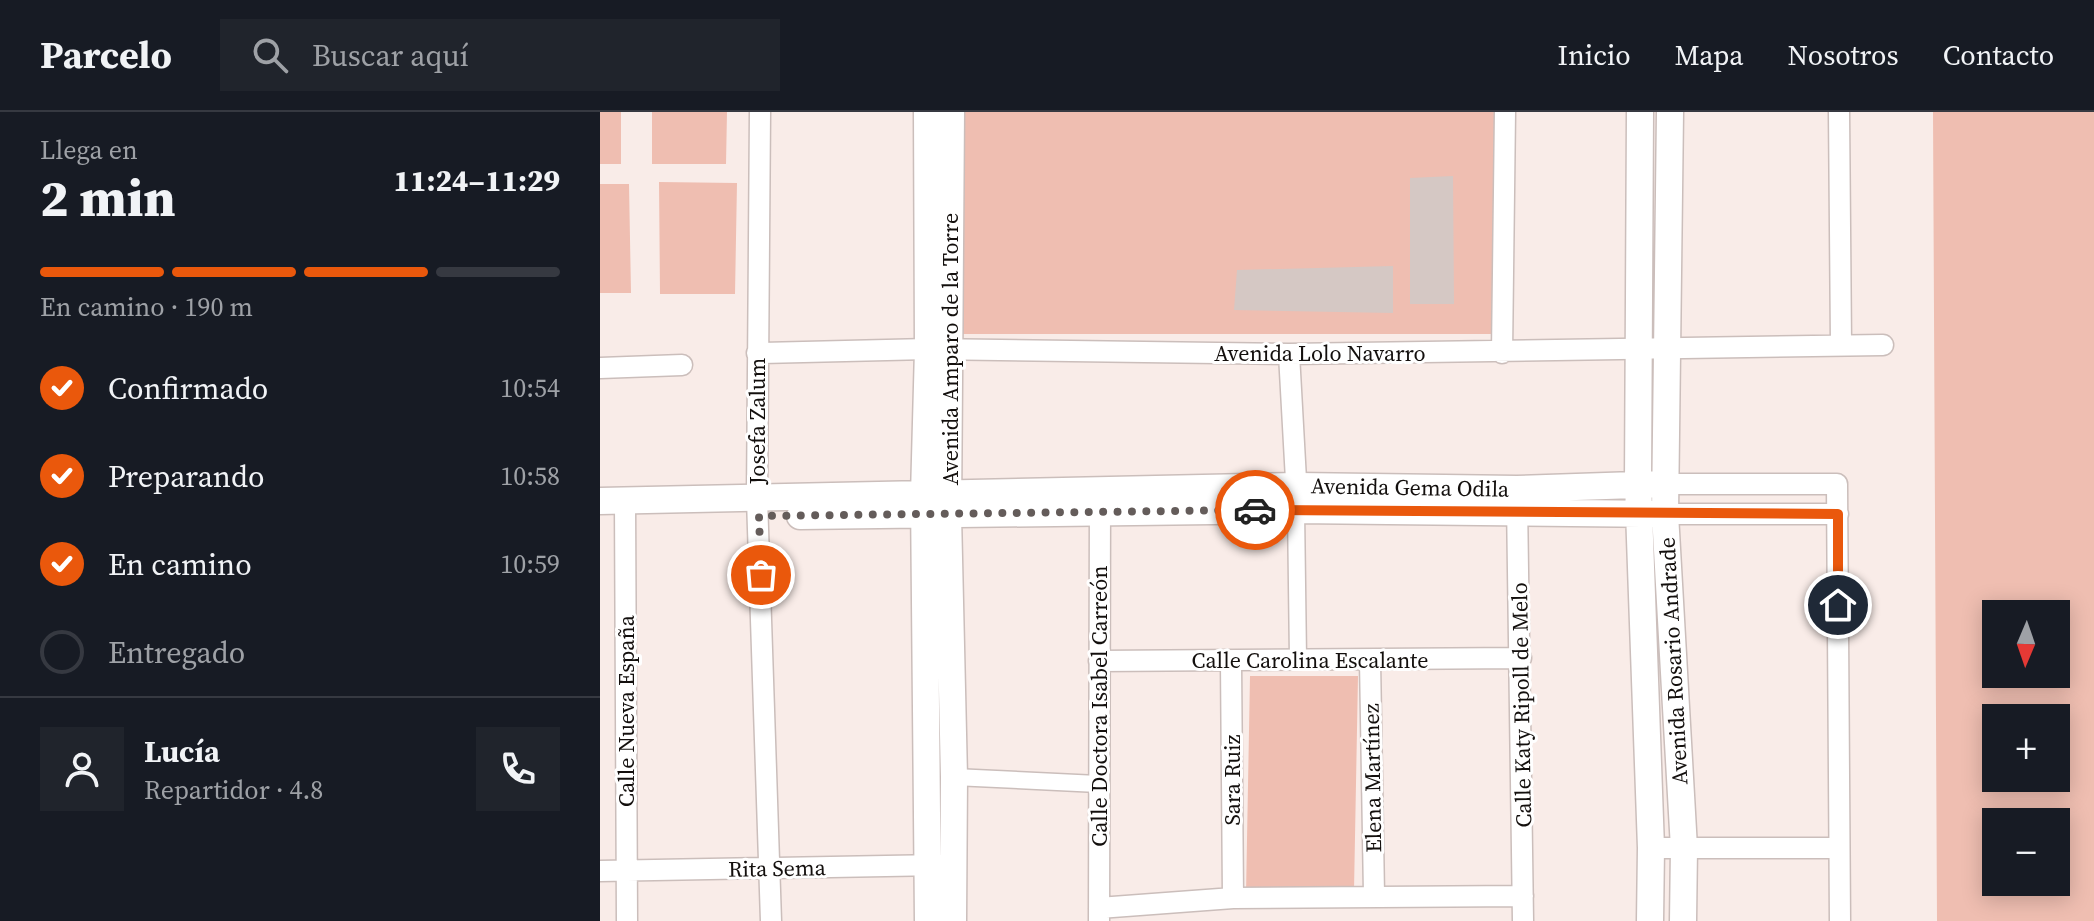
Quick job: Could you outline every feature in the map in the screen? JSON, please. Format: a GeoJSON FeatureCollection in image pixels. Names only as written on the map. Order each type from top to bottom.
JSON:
{"type":"FeatureCollection","features":[{"type":"Feature","properties":{"kind":"street","name":"Josefa Zalum"},"geometry":{"type":"LineString","coordinates":[[760,112],[758,508],[771,921]]}},
{"type":"Feature","properties":{"kind":"street","name":"Avenida Amparo de la Torre"},"geometry":{"type":"LineString","coordinates":[[927,112],[938,349]]}},
{"type":"Feature","properties":{"kind":"street","name":"Avenida Amparo de la Torre"},"geometry":{"type":"LineString","coordinates":[[951,112],[938,349],[936,505],[941,865],[953,921]]}},
{"type":"Feature","properties":{"kind":"street"},"geometry":{"type":"LineString","coordinates":[[1502,353],[1505,112]]}},
{"type":"Feature","properties":{"kind":"street","name":"Avenida Rosario Andrade"},"geometry":{"type":"LineString","coordinates":[[1640,112],[1638,483],[1653,514],[1684,848],[1683,921]]}},
{"type":"Feature","properties":{"kind":"street","name":"Avenida Rosario Andrade"},"geometry":{"type":"LineString","coordinates":[[1650,921],[1653,514],[1665,484],[1670,112]]}},
{"type":"Feature","properties":{"kind":"street"},"geometry":{"type":"LineString","coordinates":[[1839,112],[1841,344]]}},
{"type":"Feature","properties":{"kind":"street","name":"Avenida Lolo Navarro"},"geometry":{"type":"LineString","coordinates":[[757,353],[938,349],[1289,354],[1502,353],[1883,345]]}},
{"type":"Feature","properties":{"kind":"street"},"geometry":{"type":"LineString","coordinates":[[1289,354],[1297,498],[1298,659]]}},
{"type":"Feature","properties":{"kind":"street"},"geometry":{"type":"LineString","coordinates":[[600,368],[682,365]]}},
{"type":"Feature","properties":{"kind":"street","name":"Avenida Gema Odila"},"geometry":{"type":"LineString","coordinates":[[613,510],[1297,498],[1517,501],[1653,514],[1838,514],[1837,484],[1638,483],[1517,501]]}},
{"type":"Feature","properties":{"kind":"street","name":"Calle Katy Ripoll de Melo"},"geometry":{"type":"LineString","coordinates":[[1517,501],[1523,921]]}},
{"type":"Feature","properties":{"kind":"street","name":"Calle Doctora Isabel Carreón"},"geometry":{"type":"LineString","coordinates":[[1099,914],[1100,502]]}},
{"type":"Feature","properties":{"kind":"street","name":"Avenida Amparo de la Torre"},"geometry":{"type":"LineString","coordinates":[[928,921],[941,865],[954,777],[936,505]]}},
{"type":"Feature","properties":{"kind":"street","name":"Calle Nueva España"},"geometry":{"type":"LineString","coordinates":[[613,510],[627,921]]}},
{"type":"Feature","properties":{"kind":"street"},"geometry":{"type":"LineString","coordinates":[[1838,514],[1840,921]]}},
{"type":"Feature","properties":{"kind":"street","name":"Calle Carolina Escalante"},"geometry":{"type":"LineString","coordinates":[[1099,661],[1521,658]]}},
{"type":"Feature","properties":{"kind":"street","name":"Elena Martínez"},"geometry":{"type":"LineString","coordinates":[[1370,660],[1374,895]]}},
{"type":"Feature","properties":{"kind":"street","name":"Sara Ruiz"},"geometry":{"type":"LineString","coordinates":[[1231,662],[1233,898]]}},
{"type":"Feature","properties":{"kind":"street"},"geometry":{"type":"LineString","coordinates":[[954,777],[1098,784]]}},
{"type":"Feature","properties":{"kind":"street"},"geometry":{"type":"LineString","coordinates":[[1651,848],[1839,848]]}},
{"type":"Feature","properties":{"kind":"street","name":"Rita Sema"},"geometry":{"type":"LineString","coordinates":[[600,871],[941,865]]}},
{"type":"Feature","properties":{"kind":"street"},"geometry":{"type":"LineString","coordinates":[[1099,914],[1233,898],[1523,896]]}},
{"type":"Feature","properties":{"kind":"shaded area"},"geometry":{"type":"Polygon","coordinates":[[[600,112],[621,112],[621,164],[600,164],[600,112]]]}},
{"type":"Feature","properties":{"kind":"shaded area"},"geometry":{"type":"Polygon","coordinates":[[[652,112],[727,112],[726,164],[652,164],[652,112]]]}},
{"type":"Feature","properties":{"kind":"shaded area"},"geometry":{"type":"Polygon","coordinates":[[[958,112],[1495,112],[1493,334],[956,334],[958,112]]]}},
{"type":"Feature","properties":{"kind":"shaded area"},"geometry":{"type":"Polygon","coordinates":[[[1933,112],[2094,112],[2094,921],[1937,921],[1933,112]]]}},
{"type":"Feature","properties":{"kind":"shaded area"},"geometry":{"type":"Polygon","coordinates":[[[659,182],[737,183],[735,294],[660,294],[659,182]]]}},
{"type":"Feature","properties":{"kind":"shaded area"},"geometry":{"type":"Polygon","coordinates":[[[600,184],[629,184],[631,293],[600,293],[600,184]]]}},
{"type":"Feature","properties":{"kind":"shaded area"},"geometry":{"type":"Polygon","coordinates":[[[1250,676],[1358,676],[1354,891],[1246,895],[1250,676]]]}},
{"type":"Feature","properties":{"kind":"building"},"geometry":{"type":"Polygon","coordinates":[[[1453,176],[1454,304],[1410,304],[1410,178],[1453,176]]]}},
{"type":"Feature","properties":{"kind":"building"},"geometry":{"type":"Polygon","coordinates":[[[1393,266],[1393,313],[1234,310],[1237,270],[1393,266]]]}},
{"type":"Feature","properties":{"kind":"way so far"},"geometry":{"type":"LineString","coordinates":[[761,575],[759,516],[1255,510]]}},
{"type":"Feature","properties":{"kind":"route"},"geometry":{"type":"LineString","coordinates":[[1255,510],[1838,514],[1838,605]]}}]}
